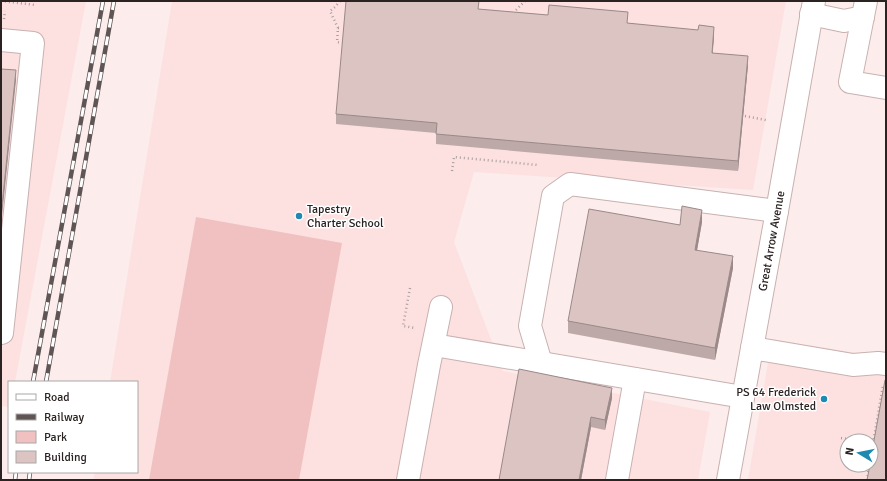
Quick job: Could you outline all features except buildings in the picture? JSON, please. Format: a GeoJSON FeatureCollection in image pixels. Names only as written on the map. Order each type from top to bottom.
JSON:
{"type":"FeatureCollection","features":[{"type":"Feature","properties":{"kind":"street"},"geometry":{"type":"LineString","coordinates":[[812,7],[844,21],[865,9]]}},
{"type":"Feature","properties":{"kind":"street","name":"Great Arrow Avenue"},"geometry":{"type":"LineString","coordinates":[[728,480],[777,211],[812,7]]}},
{"type":"Feature","properties":{"kind":"street"},"geometry":{"type":"LineString","coordinates":[[865,9],[850,82],[886,88]]}},
{"type":"Feature","properties":{"kind":"street"},"geometry":{"type":"LineString","coordinates":[[1,40],[33,43],[2,333],[1,332]]}},
{"type":"Feature","properties":{"kind":"street"},"geometry":{"type":"LineString","coordinates":[[541,363],[530,326],[554,196],[570,184],[777,211]]}},
{"type":"Feature","properties":{"kind":"street"},"geometry":{"type":"LineString","coordinates":[[408,480],[441,307]]}},
{"type":"Feature","properties":{"kind":"street"},"geometry":{"type":"LineString","coordinates":[[434,345],[743,397]]}},
{"type":"Feature","properties":{"kind":"street"},"geometry":{"type":"LineString","coordinates":[[752,348],[853,365],[878,363],[885,372]]}},
{"type":"Feature","properties":{"kind":"street"},"geometry":{"type":"LineString","coordinates":[[617,480],[635,379]]}},
{"type":"Feature","properties":{"kind":"path"},"geometry":{"type":"LineString","coordinates":[[1,1],[36,5]]}},
{"type":"Feature","properties":{"kind":"path"},"geometry":{"type":"LineString","coordinates":[[340,1],[330,11],[338,28],[337,42],[342,43]]}},
{"type":"Feature","properties":{"kind":"path"},"geometry":{"type":"LineString","coordinates":[[516,10],[525,1]]}},
{"type":"Feature","properties":{"kind":"path"},"geometry":{"type":"LineString","coordinates":[[745,116],[766,120]]}},
{"type":"Feature","properties":{"kind":"path"},"geometry":{"type":"LineString","coordinates":[[452,171],[454,157],[538,165]]}},
{"type":"Feature","properties":{"kind":"path"},"geometry":{"type":"LineString","coordinates":[[408,327],[403,326],[410,288]]}},
{"type":"Feature","properties":{"kind":"path"},"geometry":{"type":"LineString","coordinates":[[874,433],[885,372]]}},
{"type":"Feature","properties":{"kind":"shaded area"},"geometry":{"type":"Polygon","coordinates":[[[1,1],[86,1],[15,381],[8,381],[8,407],[1,406],[1,1]]]}},
{"type":"Feature","properties":{"kind":"shaded area","name":"Tapestry Charter School"},"geometry":{"type":"Polygon","coordinates":[[[172,1],[786,1],[753,190],[474,172],[454,242],[503,371],[710,412],[698,480],[93,480],[95,473],[138,473],[138,381],[110,381],[172,1]]]}},
{"type":"Feature","properties":{"kind":"shaded area","name":"PS 64 Frederick Law Olmsted"},"geometry":{"type":"Polygon","coordinates":[[[772,339],[886,358],[886,480],[748,480],[772,339]]]}},
{"type":"Feature","properties":{"kind":"green space"},"geometry":{"type":"Polygon","coordinates":[[[196,217],[342,243],[299,480],[149,480],[196,217]]]}},
{"type":"Feature","properties":{"kind":"railway"},"geometry":{"type":"LineString","coordinates":[[33,381],[103,1]]}},
{"type":"Feature","properties":{"kind":"railway"},"geometry":{"type":"LineString","coordinates":[[46,381],[114,1]]}},
{"type":"Feature","properties":{"kind":"railway"},"geometry":{"type":"LineString","coordinates":[[15,480],[16,473]]}},
{"type":"Feature","properties":{"kind":"railway"},"geometry":{"type":"LineString","coordinates":[[29,480],[30,473]]}},
{"type":"Feature","properties":{"kind":"place","name":"Tapestry Charter School"},"geometry":{"type":"Point","coordinates":[299,216]}},
{"type":"Feature","properties":{"kind":"place","name":"PS 64 Frederick Law Olmsted"},"geometry":{"type":"Point","coordinates":[824,399]}}]}
